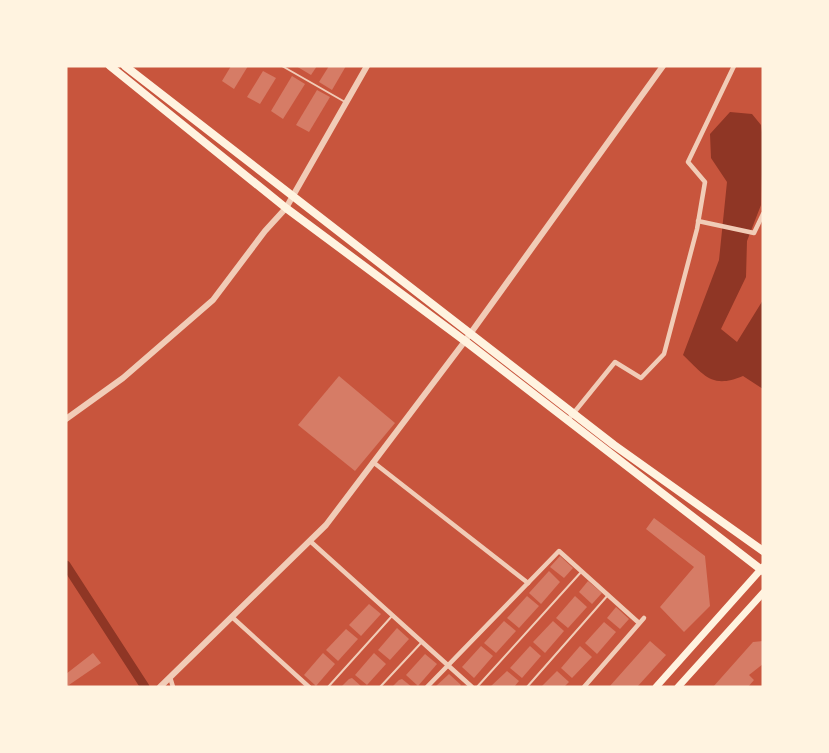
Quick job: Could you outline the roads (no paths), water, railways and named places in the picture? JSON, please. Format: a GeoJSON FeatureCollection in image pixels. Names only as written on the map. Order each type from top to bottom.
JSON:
{"type":"FeatureCollection","features":[{"type":"Feature","properties":{"kind":"main road"},"geometry":{"type":"LineString","coordinates":[[110,66],[286,207],[762,569],[656,687]]}},
{"type":"Feature","properties":{"kind":"main road"},"geometry":{"type":"LineString","coordinates":[[125,66],[291,197],[472,332],[614,445],[763,551]]}},
{"type":"Feature","properties":{"kind":"main road"},"geometry":{"type":"LineString","coordinates":[[678,687],[763,593]]}},
{"type":"Feature","properties":{"kind":"street"},"geometry":{"type":"LineString","coordinates":[[66,418],[123,378],[213,300],[286,207],[367,66]]}},
{"type":"Feature","properties":{"kind":"street"},"geometry":{"type":"LineString","coordinates":[[160,687],[326,525],[472,332],[663,66]]}},
{"type":"Feature","properties":{"kind":"street"},"geometry":{"type":"LineString","coordinates":[[568,420],[615,362],[641,378],[664,354],[698,221],[705,182],[688,162],[734,66]]}},
{"type":"Feature","properties":{"kind":"street"},"geometry":{"type":"LineString","coordinates":[[698,221],[754,233],[763,214]]}},
{"type":"Feature","properties":{"kind":"street"},"geometry":{"type":"LineString","coordinates":[[374,462],[528,583]]}},
{"type":"Feature","properties":{"kind":"street"},"geometry":{"type":"LineString","coordinates":[[310,541],[472,687]]}},
{"type":"Feature","properties":{"kind":"street"},"geometry":{"type":"LineString","coordinates":[[427,687],[559,551],[639,623]]}},
{"type":"Feature","properties":{"kind":"street"},"geometry":{"type":"LineString","coordinates":[[232,617],[309,687]]}},
{"type":"Feature","properties":{"kind":"street"},"geometry":{"type":"LineString","coordinates":[[584,687],[644,618]]}},
{"type":"Feature","properties":{"kind":"street"},"geometry":{"type":"LineString","coordinates":[[168,679],[173,687]]}},
{"type":"Feature","properties":{"kind":"lane"},"geometry":{"type":"LineString","coordinates":[[282,66],[345,102]]}},
{"type":"Feature","properties":{"kind":"lane"},"geometry":{"type":"LineString","coordinates":[[477,687],[582,572]]}},
{"type":"Feature","properties":{"kind":"lane"},"geometry":{"type":"LineString","coordinates":[[527,687],[608,595]]}},
{"type":"Feature","properties":{"kind":"lane"},"geometry":{"type":"LineString","coordinates":[[328,687],[392,616]]}},
{"type":"Feature","properties":{"kind":"lane"},"geometry":{"type":"LineString","coordinates":[[380,687],[422,642]]}},
{"type":"Feature","properties":{"kind":"waterway"},"geometry":{"type":"LineString","coordinates":[[66,565],[145,687]]}}]}
